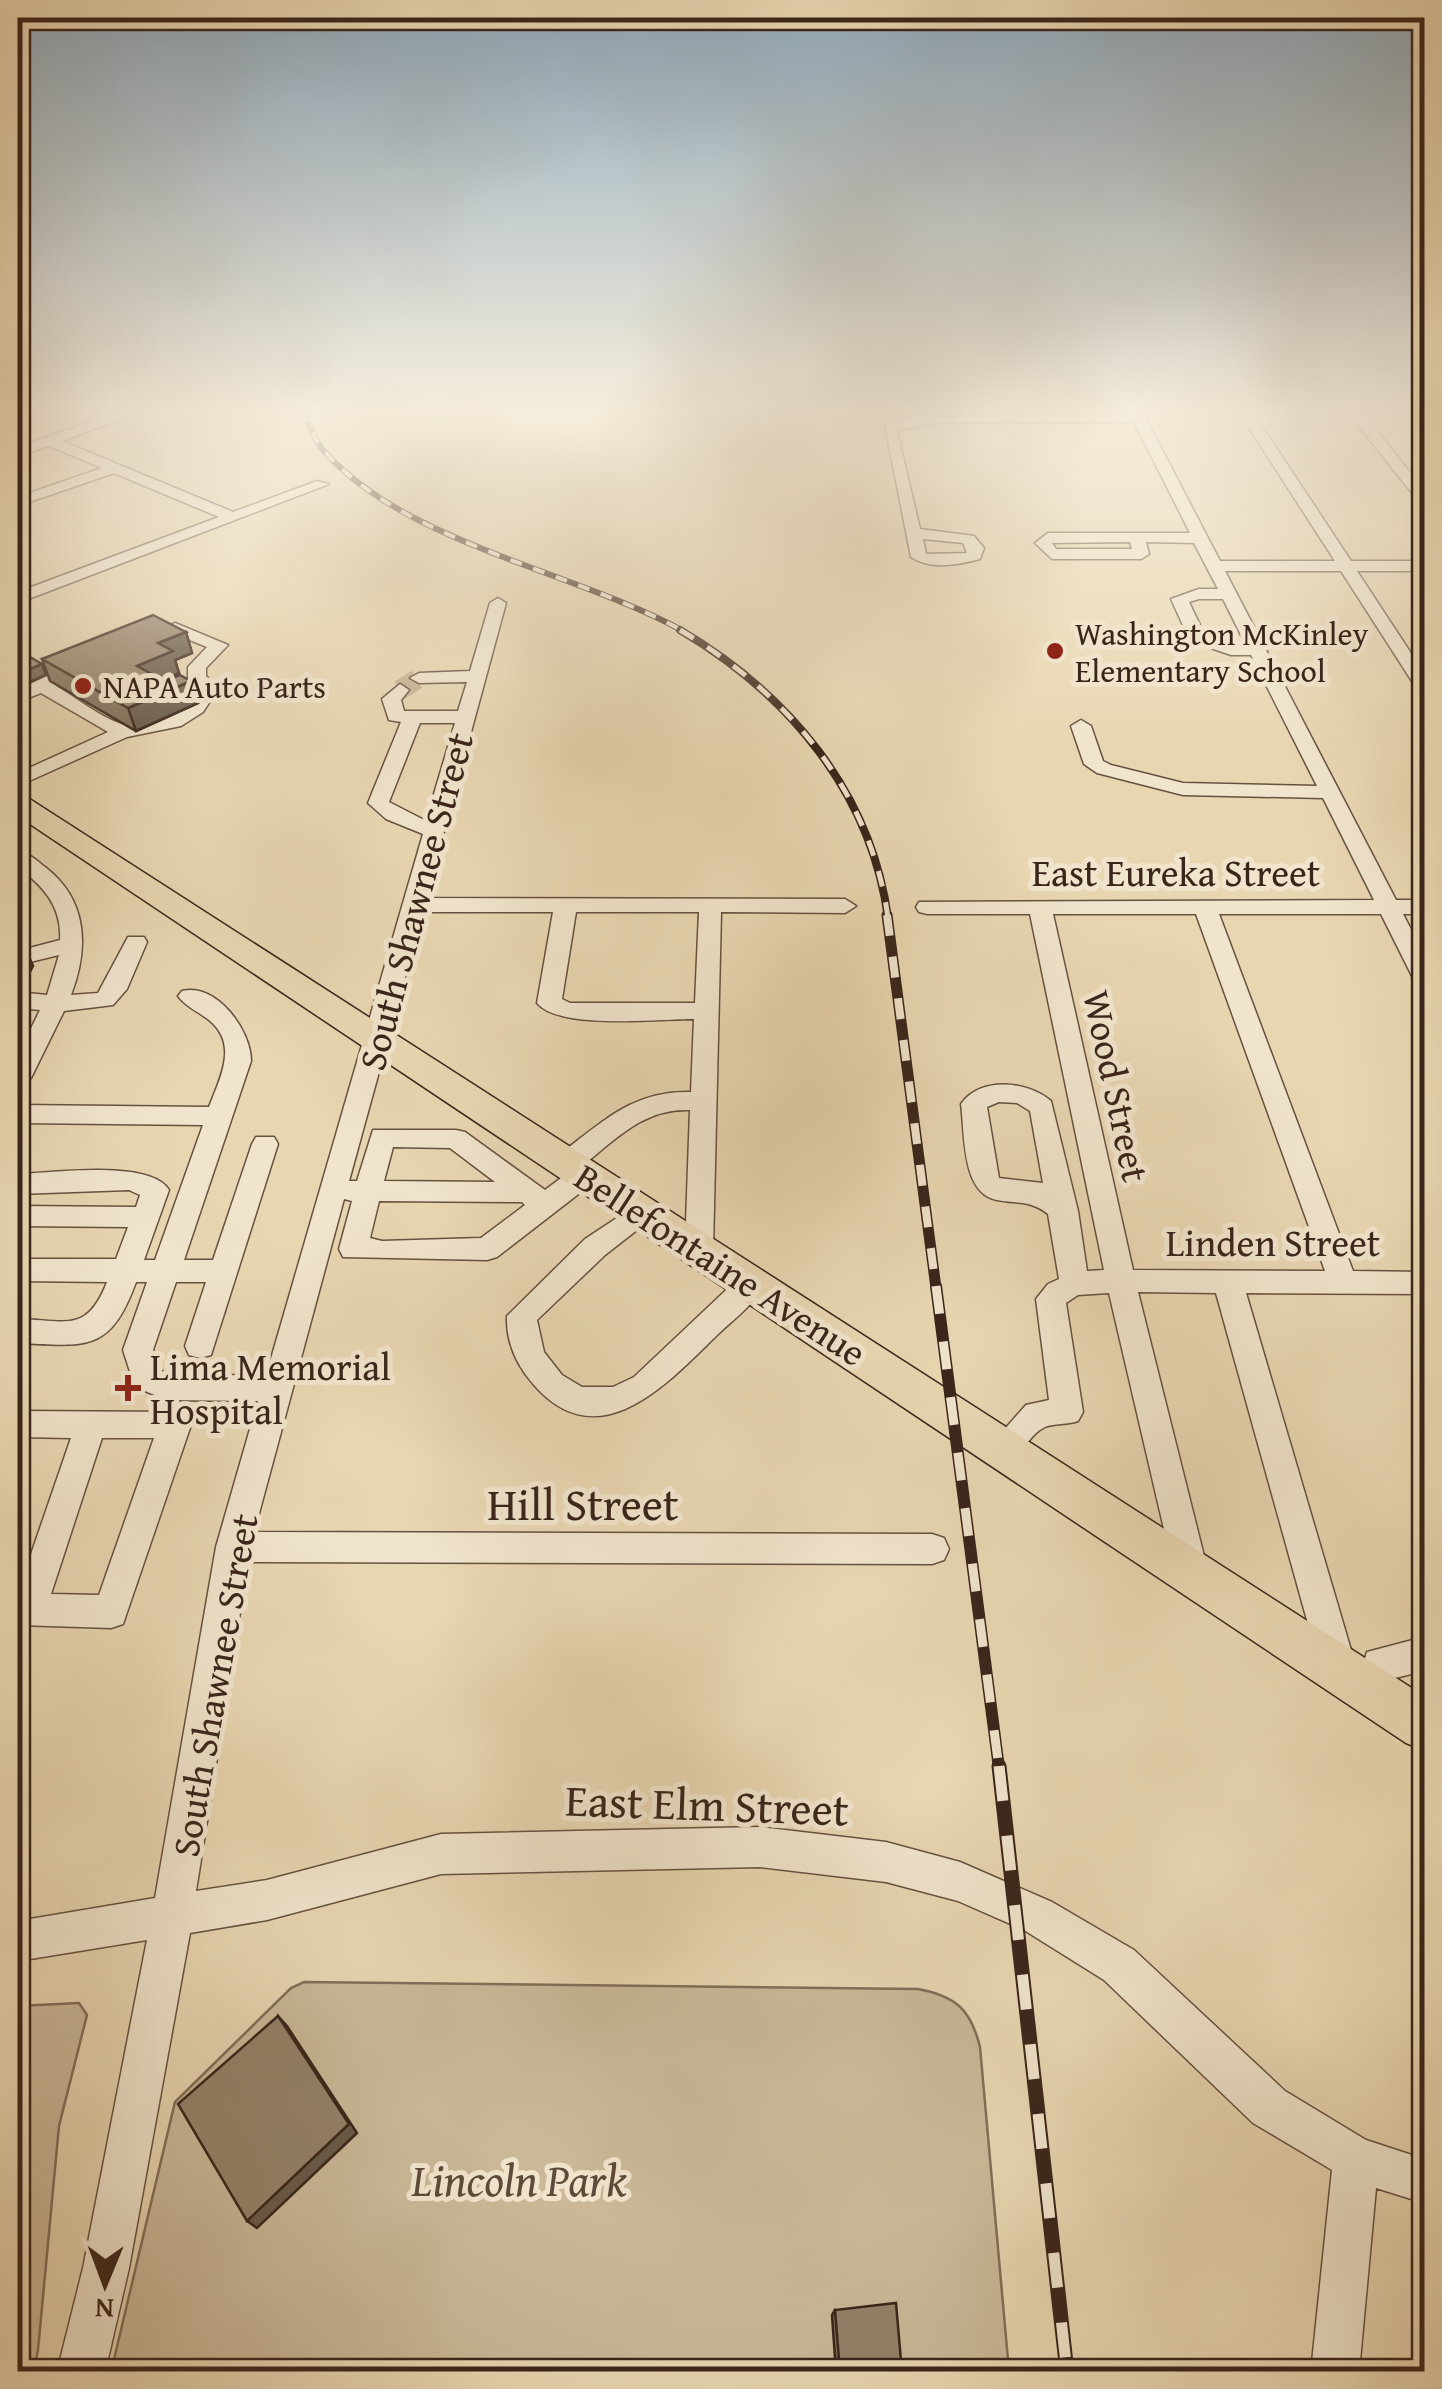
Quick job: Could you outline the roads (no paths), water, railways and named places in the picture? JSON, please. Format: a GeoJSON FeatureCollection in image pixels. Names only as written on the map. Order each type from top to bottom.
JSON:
{"type":"FeatureCollection","features":[{"type":"Feature","properties":{"kind":"main road","name":"Bellefontaine Avenue"},"geometry":{"type":"LineString","coordinates":[[18,804],[1424,1725]]}},
{"type":"Feature","properties":{"kind":"street"},"geometry":{"type":"LineString","coordinates":[[18,598],[218,522]]}},
{"type":"Feature","properties":{"kind":"street"},"geometry":{"type":"LineString","coordinates":[[912,522],[914,532]]}},
{"type":"Feature","properties":{"kind":"street"},"geometry":{"type":"LineString","coordinates":[[1192,522],[1424,976]]}},
{"type":"Feature","properties":{"kind":"street"},"geometry":{"type":"LineString","coordinates":[[1317,522],[1424,686]]}},
{"type":"Feature","properties":{"kind":"street"},"geometry":{"type":"LineString","coordinates":[[1137,538],[1141,554],[1124,556],[1052,554],[1043,543],[1048,538],[1137,538],[1200,538]]}},
{"type":"Feature","properties":{"kind":"street"},"geometry":{"type":"LineString","coordinates":[[1215,566],[1424,566]]}},
{"type":"Feature","properties":{"kind":"street"},"geometry":{"type":"LineString","coordinates":[[1229,594],[1199,594],[1180,599],[1199,640],[1231,650],[1258,650]]}},
{"type":"Feature","properties":{"kind":"street","name":"South Shawnee Street"},"geometry":{"type":"LineString","coordinates":[[81,2372],[113,2230],[172,1918],[233,1547],[498,603]]}},
{"type":"Feature","properties":{"kind":"street"},"geometry":{"type":"LineString","coordinates":[[18,780],[124,732],[153,730],[204,704],[210,688],[198,678],[197,666],[218,645],[174,628],[133,644]]}},
{"type":"Feature","properties":{"kind":"street"},"geometry":{"type":"LineString","coordinates":[[18,697],[96,660]]}},
{"type":"Feature","properties":{"kind":"street"},"geometry":{"type":"LineString","coordinates":[[419,678],[477,676]]}},
{"type":"Feature","properties":{"kind":"street"},"geometry":{"type":"LineString","coordinates":[[42,686],[124,732]]}},
{"type":"Feature","properties":{"kind":"street"},"geometry":{"type":"LineString","coordinates":[[400,690],[392,699],[396,716],[466,717]]}},
{"type":"Feature","properties":{"kind":"street"},"geometry":{"type":"LineString","coordinates":[[414,717],[378,803],[393,815],[434,831]]}},
{"type":"Feature","properties":{"kind":"street"},"geometry":{"type":"LineString","coordinates":[[1081,726],[1094,764],[1104,769],[1183,789],[1332,792]]}},
{"type":"Feature","properties":{"kind":"street"},"geometry":{"type":"LineString","coordinates":[[18,858],[58,891],[71,916],[74,944],[55,1004],[21,1063]]}},
{"type":"Feature","properties":{"kind":"street"},"geometry":{"type":"LineString","coordinates":[[566,904],[550,1003],[566,1011],[704,1011]]}},
{"type":"Feature","properties":{"kind":"street"},"geometry":{"type":"LineString","coordinates":[[413,905],[846,906]]}},
{"type":"Feature","properties":{"kind":"street"},"geometry":{"type":"LineString","coordinates":[[699,1250],[710,906]]}},
{"type":"Feature","properties":{"kind":"street","name":"East Eureka Street"},"geometry":{"type":"LineString","coordinates":[[927,907],[1424,906]]}},
{"type":"Feature","properties":{"kind":"street","name":"Wood Street"},"geometry":{"type":"LineString","coordinates":[[1040,907],[1191,1572]]}},
{"type":"Feature","properties":{"kind":"street"},"geometry":{"type":"LineString","coordinates":[[1205,907],[1343,1282]]}},
{"type":"Feature","properties":{"kind":"street"},"geometry":{"type":"LineString","coordinates":[[18,1000],[93,1003],[109,997],[136,942]]}},
{"type":"Feature","properties":{"kind":"street"},"geometry":{"type":"LineString","coordinates":[[22,958],[74,944]]}},
{"type":"Feature","properties":{"kind":"street"},"geometry":{"type":"LineString","coordinates":[[190,996],[227,1020],[239,1038],[238,1060],[138,1350],[146,1378],[167,1387],[278,1388]]}},
{"type":"Feature","properties":{"kind":"street"},"geometry":{"type":"LineString","coordinates":[[1004,1449],[1038,1414],[1068,1412],[1051,1299],[1060,1289],[1075,1284],[1064,1211],[1042,1106],[1035,1099],[1022,1096],[990,1094],[979,1099],[974,1104],[986,1183],[998,1190],[1038,1192],[1064,1211]]}},
{"type":"Feature","properties":{"kind":"street"},"geometry":{"type":"LineString","coordinates":[[365,1203],[396,1236],[390,1249],[487,1249],[534,1198],[575,1169],[638,1109],[666,1100],[701,1100]]}},
{"type":"Feature","properties":{"kind":"street"},"geometry":{"type":"LineString","coordinates":[[18,1114],[214,1124]]}},
{"type":"Feature","properties":{"kind":"street"},"geometry":{"type":"LineString","coordinates":[[18,1130],[214,1124]]}},
{"type":"Feature","properties":{"kind":"street"},"geometry":{"type":"LineString","coordinates":[[365,1203],[382,1138],[456,1139],[534,1198]]}},
{"type":"Feature","properties":{"kind":"street"},"geometry":{"type":"LineString","coordinates":[[200,1346],[265,1144]]}},
{"type":"Feature","properties":{"kind":"street"},"geometry":{"type":"LineString","coordinates":[[18,1184],[132,1180],[149,1184],[155,1190],[127,1271],[101,1325],[89,1331],[18,1331]]}},
{"type":"Feature","properties":{"kind":"street"},"geometry":{"type":"LineString","coordinates":[[333,1191],[365,1203],[534,1198]]}},
{"type":"Feature","properties":{"kind":"street"},"geometry":{"type":"LineString","coordinates":[[641,1212],[595,1246],[522,1316],[522,1343],[532,1362],[546,1378],[579,1400],[626,1397],[645,1386],[750,1284]]}},
{"type":"Feature","properties":{"kind":"street"},"geometry":{"type":"LineString","coordinates":[[18,1216],[146,1218]]}},
{"type":"Feature","properties":{"kind":"street"},"geometry":{"type":"LineString","coordinates":[[18,1270],[224,1271]]}},
{"type":"Feature","properties":{"kind":"street"},"geometry":{"type":"LineString","coordinates":[[1228,1282],[1356,1680],[1380,1664],[1424,1654]]}},
{"type":"Feature","properties":{"kind":"street","name":"Linden Street"},"geometry":{"type":"LineString","coordinates":[[1075,1284],[1424,1283]]}},
{"type":"Feature","properties":{"kind":"street"},"geometry":{"type":"LineString","coordinates":[[18,1424],[174,1425],[111,1612],[23,1609],[90,1425]]}},
{"type":"Feature","properties":{"kind":"street","name":"Hill Street"},"geometry":{"type":"LineString","coordinates":[[233,1547],[932,1550]]}},
{"type":"Feature","properties":{"kind":"street","name":"East Elm Street"},"geometry":{"type":"LineString","coordinates":[[18,1942],[267,1900],[441,1854],[760,1847],[886,1862],[960,1882],[1038,1916],[1119,1965],[1269,2107],[1356,2159],[1424,2182]]}},
{"type":"Feature","properties":{"kind":"street"},"geometry":{"type":"LineString","coordinates":[[1335,2372],[1356,2159]]}},
{"type":"Feature","properties":{"kind":"tunnel"},"geometry":{"type":"LineString","coordinates":[[400,690],[419,678]]}},
{"type":"Feature","properties":{"kind":"railway"},"geometry":{"type":"LineString","coordinates":[[424,522],[685,632]]}},
{"type":"Feature","properties":{"kind":"railway"},"geometry":{"type":"LineString","coordinates":[[680,630],[755,684],[818,750],[863,828],[879,872],[888,918]]}},
{"type":"Feature","properties":{"kind":"railway"},"geometry":{"type":"LineString","coordinates":[[887,915],[936,1288]]}},
{"type":"Feature","properties":{"kind":"railway"},"geometry":{"type":"LineString","coordinates":[[936,1286],[999,1768]]}},
{"type":"Feature","properties":{"kind":"railway"},"geometry":{"type":"LineString","coordinates":[[999,1766],[1067,2372]]}},
{"type":"Feature","properties":{"kind":"place","name":"Washington McKinley Elementary School"},"geometry":{"type":"Point","coordinates":[1055,651]}},
{"type":"Feature","properties":{"kind":"place","name":"NAPA Auto Parts"},"geometry":{"type":"Point","coordinates":[83,686]}},
{"type":"Feature","properties":{"kind":"place","name":"Lima Memorial Hospital"},"geometry":{"type":"Point","coordinates":[128,1388]}},
{"type":"Feature","properties":{"kind":"park label","name":"Lincoln Park"},"geometry":{"type":"Point","coordinates":[519,2179]}}]}
